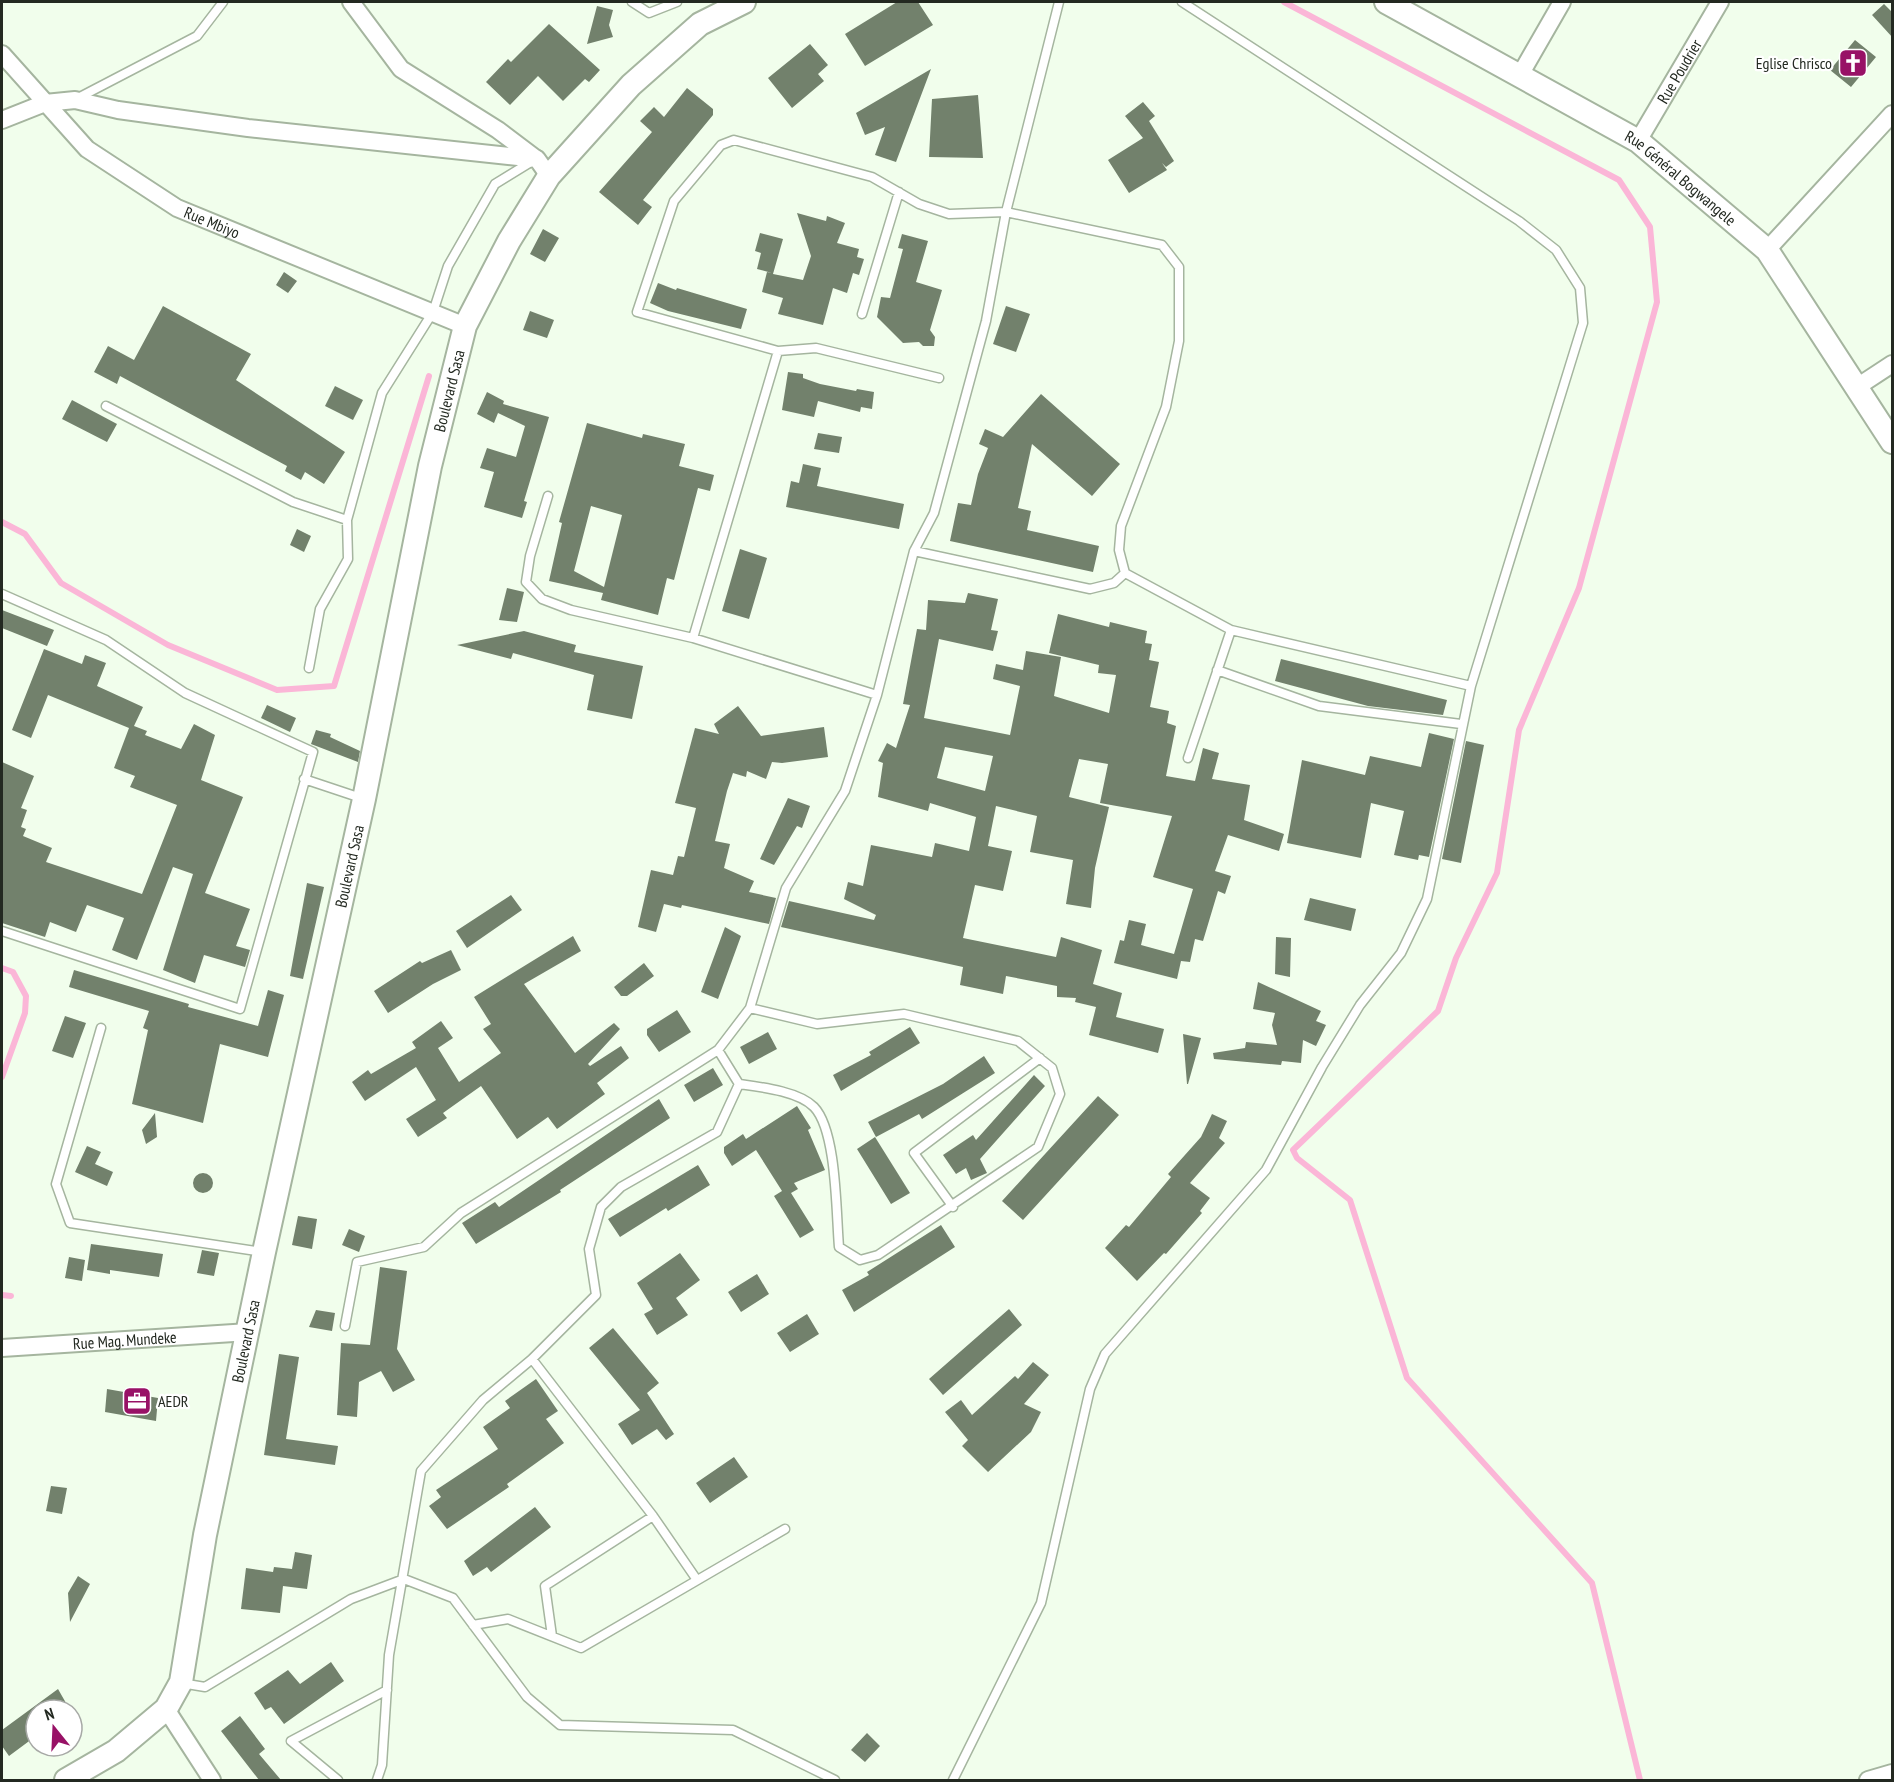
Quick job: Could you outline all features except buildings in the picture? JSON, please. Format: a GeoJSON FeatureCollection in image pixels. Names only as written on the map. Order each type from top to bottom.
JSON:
{"type":"FeatureCollection","features":[{"type":"Feature","properties":{"kind":"street"},"geometry":{"type":"LineString","coordinates":[[351,2],[401,69],[498,130],[543,168]]}},
{"type":"Feature","properties":{"kind":"street","name":"Boulevard Sasa"},"geometry":{"type":"LineString","coordinates":[[66,1780],[116,1752],[166,1709],[181,1682],[205,1535],[264,1252],[364,799],[430,466],[465,326],[509,241],[543,168],[700,24],[744,2]]}},
{"type":"Feature","properties":{"kind":"street","name":"Rue Général Bogwangele"},"geometry":{"type":"LineString","coordinates":[[1386,2],[1638,141],[1767,250],[1893,442]]}},
{"type":"Feature","properties":{"kind":"street"},"geometry":{"type":"LineString","coordinates":[[1520,75],[1562,2]]}},
{"type":"Feature","properties":{"kind":"street","name":"Rue Poudrier"},"geometry":{"type":"LineString","coordinates":[[1638,141],[1720,2]]}},
{"type":"Feature","properties":{"kind":"street","name":"Rue Mbiyo"},"geometry":{"type":"LineString","coordinates":[[2,54],[87,149],[177,208],[465,326]]}},
{"type":"Feature","properties":{"kind":"street"},"geometry":{"type":"LineString","coordinates":[[2,120],[45,103],[75,100],[118,110],[543,168]]}},
{"type":"Feature","properties":{"kind":"street"},"geometry":{"type":"LineString","coordinates":[[1767,250],[1893,114]]}},
{"type":"Feature","properties":{"kind":"street"},"geometry":{"type":"LineString","coordinates":[[1857,387],[1893,364]]}},
{"type":"Feature","properties":{"kind":"street","name":"Rue Mag. Mundeke"},"geometry":{"type":"LineString","coordinates":[[2,1348],[249,1332]]}},
{"type":"Feature","properties":{"kind":"street"},"geometry":{"type":"LineString","coordinates":[[166,1709],[212,1780]]}},
{"type":"Feature","properties":{"kind":"street"},"geometry":{"type":"LineString","coordinates":[[1868,1780],[1893,1773]]}},
{"type":"Feature","properties":{"kind":"lane"},"geometry":{"type":"LineString","coordinates":[[75,100],[197,36],[223,2]]}},
{"type":"Feature","properties":{"kind":"lane"},"geometry":{"type":"LineString","coordinates":[[632,2],[649,13],[677,2]]}},
{"type":"Feature","properties":{"kind":"lane"},"geometry":{"type":"LineString","coordinates":[[345,1326],[357,1262],[424,1247],[461,1213],[718,1050],[750,1008],[786,888],[845,791],[877,695],[914,551],[937,502],[986,321],[1006,212],[1059,2]]}},
{"type":"Feature","properties":{"kind":"lane"},"geometry":{"type":"LineString","coordinates":[[953,1780],[1041,1603],[1090,1389],[1105,1354],[1266,1170],[1322,1067],[1360,1005],[1401,953],[1427,899],[1470,686],[1583,323],[1580,288],[1556,250],[1519,221],[1182,2]]}},
{"type":"Feature","properties":{"kind":"lane"},"geometry":{"type":"LineString","coordinates":[[939,378],[816,348],[778,351],[637,312],[674,201],[721,145],[734,140],[872,177],[919,204],[949,214],[1006,212],[1162,245],[1179,267],[1179,340],[1166,407],[1121,526],[1119,550],[1125,573],[1231,630],[1470,686]]}},
{"type":"Feature","properties":{"kind":"lane"},"geometry":{"type":"LineString","coordinates":[[309,668],[320,609],[348,559],[347,520],[382,393],[433,312],[448,266],[495,184],[543,168]]}},
{"type":"Feature","properties":{"kind":"lane"},"geometry":{"type":"LineString","coordinates":[[862,314],[898,192]]}},
{"type":"Feature","properties":{"kind":"lane"},"geometry":{"type":"LineString","coordinates":[[693,638],[778,351]]}},
{"type":"Feature","properties":{"kind":"lane"},"geometry":{"type":"LineString","coordinates":[[106,406],[293,502],[347,520]]}},
{"type":"Feature","properties":{"kind":"lane"},"geometry":{"type":"LineString","coordinates":[[548,496],[530,556],[526,582],[542,599],[571,610],[693,638],[877,695]]}},
{"type":"Feature","properties":{"kind":"lane"},"geometry":{"type":"LineString","coordinates":[[914,551],[1090,589],[1114,582],[1125,573]]}},
{"type":"Feature","properties":{"kind":"lane"},"geometry":{"type":"LineString","coordinates":[[2,594],[106,640],[185,693],[313,752],[240,1009],[2,931]]}},
{"type":"Feature","properties":{"kind":"lane"},"geometry":{"type":"LineString","coordinates":[[1188,758],[1231,630]]}},
{"type":"Feature","properties":{"kind":"lane"},"geometry":{"type":"LineString","coordinates":[[1217,670],[1319,706],[1461,724]]}},
{"type":"Feature","properties":{"kind":"lane"},"geometry":{"type":"LineString","coordinates":[[304,779],[364,799]]}},
{"type":"Feature","properties":{"kind":"lane"},"geometry":{"type":"LineString","coordinates":[[718,1050],[739,1084],[783,1092],[813,1107],[830,1139],[839,1247],[860,1260],[878,1255],[953,1207],[1038,1147],[1060,1094],[1052,1068],[1018,1041],[904,1014],[817,1024],[750,1008]]}},
{"type":"Feature","properties":{"kind":"lane"},"geometry":{"type":"LineString","coordinates":[[101,1028],[56,1184],[70,1223],[264,1252]]}},
{"type":"Feature","properties":{"kind":"lane"},"geometry":{"type":"LineString","coordinates":[[953,1207],[914,1153],[1040,1058]]}},
{"type":"Feature","properties":{"kind":"lane"},"geometry":{"type":"LineString","coordinates":[[377,1780],[382,1765],[389,1655],[421,1471],[483,1400],[532,1359],[596,1295],[589,1249],[601,1207],[621,1187],[717,1132],[739,1084]]}},
{"type":"Feature","properties":{"kind":"lane"},"geometry":{"type":"LineString","coordinates":[[532,1359],[653,1516],[697,1580]]}},
{"type":"Feature","properties":{"kind":"lane"},"geometry":{"type":"LineString","coordinates":[[552,1636],[545,1586],[653,1516]]}},
{"type":"Feature","properties":{"kind":"lane"},"geometry":{"type":"LineString","coordinates":[[473,1625],[508,1619],[581,1648],[785,1529]]}},
{"type":"Feature","properties":{"kind":"lane"},"geometry":{"type":"LineString","coordinates":[[181,1682],[205,1687],[351,1599],[404,1579],[453,1598],[527,1697],[560,1725],[733,1730],[835,1780]]}},
{"type":"Feature","properties":{"kind":"lane"},"geometry":{"type":"LineString","coordinates":[[338,1780],[291,1741],[387,1690]]}},
{"type":"Feature","properties":{"kind":"waterway"},"geometry":{"type":"LineString","coordinates":[[1284,2],[1619,180],[1650,227],[1657,302],[1579,588],[1519,730],[1497,873],[1456,958],[1438,1011],[1293,1150],[1297,1158],[1350,1200],[1407,1378],[1592,1583],[1640,1780]]}},
{"type":"Feature","properties":{"kind":"waterway"},"geometry":{"type":"LineString","coordinates":[[2,522],[25,534],[61,583],[168,645],[277,690],[334,686],[429,376]]}},
{"type":"Feature","properties":{"kind":"waterway"},"geometry":{"type":"LineString","coordinates":[[2,968],[13,972],[26,996],[25,1013],[2,1077]]}},
{"type":"Feature","properties":{"kind":"waterway"},"geometry":{"type":"LineString","coordinates":[[2,1295],[11,1296]]}},
{"type":"Feature","properties":{"kind":"place","name":"Eglise Chrisco"},"geometry":{"type":"Point","coordinates":[1853,63]}},
{"type":"Feature","properties":{"kind":"place","name":"AEDR"},"geometry":{"type":"Point","coordinates":[137,1401]}}]}
